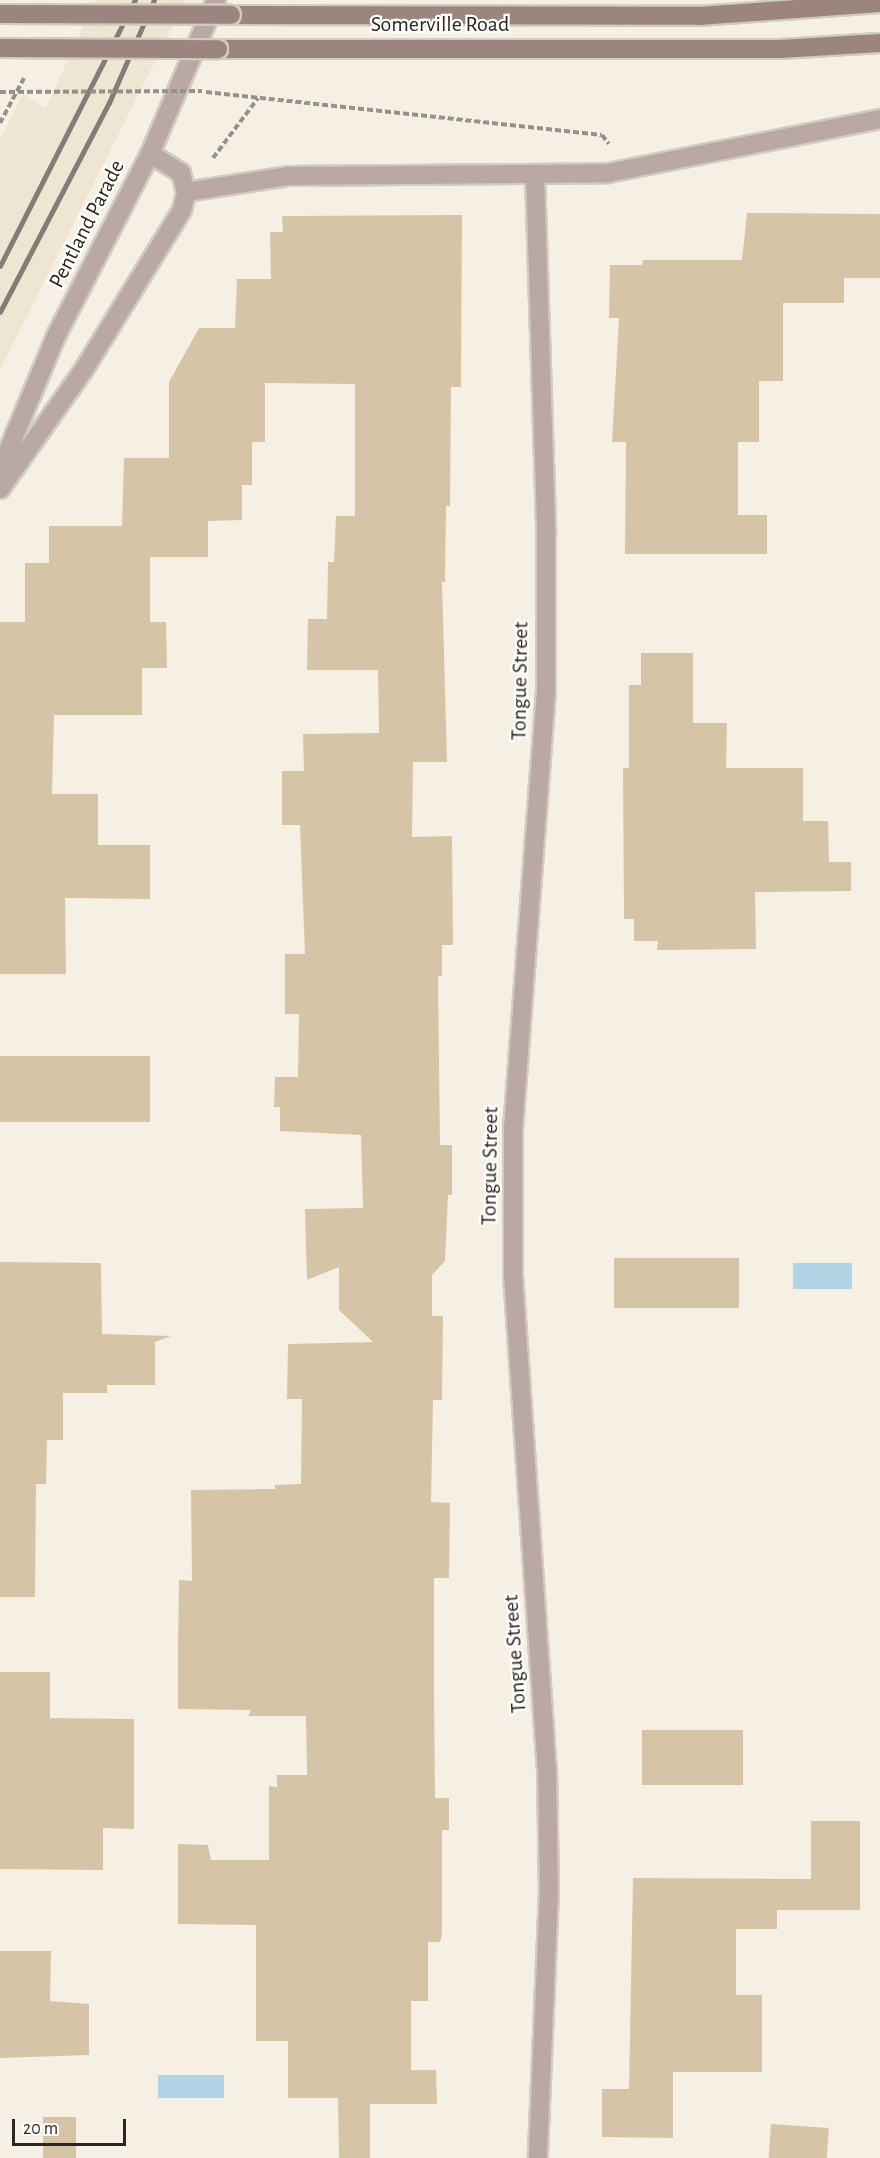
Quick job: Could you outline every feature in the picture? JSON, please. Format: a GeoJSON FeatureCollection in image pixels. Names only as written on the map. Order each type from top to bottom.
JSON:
{"type":"FeatureCollection","features":[{"type":"Feature","properties":{"kind":"main road","name":"Somerville Road"},"geometry":{"type":"LineString","coordinates":[[0,14],[699,16],[880,3]]}},
{"type":"Feature","properties":{"kind":"main road","name":"Somerville Road"},"geometry":{"type":"LineString","coordinates":[[0,48],[780,49],[880,43]]}},
{"type":"Feature","properties":{"kind":"street","name":"Pentland Parade"},"geometry":{"type":"LineString","coordinates":[[0,470],[57,334],[150,154],[216,0]]}},
{"type":"Feature","properties":{"kind":"street"},"geometry":{"type":"LineString","coordinates":[[186,192],[288,176],[535,175],[623,171],[880,119]]}},
{"type":"Feature","properties":{"kind":"street"},"geometry":{"type":"LineString","coordinates":[[0,489],[83,371],[178,216],[186,192],[181,173],[150,154]]}},
{"type":"Feature","properties":{"kind":"street","name":"Tongue Street"},"geometry":{"type":"LineString","coordinates":[[535,175],[546,533],[546,691],[513,1129],[513,1274],[547,1767],[549,1890],[538,2158]]}},
{"type":"Feature","properties":{"kind":"path"},"geometry":{"type":"LineString","coordinates":[[0,92],[202,91],[602,135],[623,171]]}},
{"type":"Feature","properties":{"kind":"path"},"geometry":{"type":"LineString","coordinates":[[216,154],[258,98]]}},
{"type":"Feature","properties":{"kind":"shaded area"},"geometry":{"type":"Polygon","coordinates":[[[95,0],[186,0],[0,370],[0,140],[23,94],[46,108],[95,0]]]}},
{"type":"Feature","properties":{"kind":"water"},"geometry":{"type":"Polygon","coordinates":[[[793,1263],[852,1263],[852,1289],[793,1289],[793,1263]]]}},
{"type":"Feature","properties":{"kind":"water"},"geometry":{"type":"Polygon","coordinates":[[[158,2075],[224,2075],[224,2098],[158,2098],[158,2075]]]}},
{"type":"Feature","properties":{"kind":"building"},"geometry":{"type":"Polygon","coordinates":[[[747,213],[880,214],[880,278],[844,278],[844,303],[783,303],[783,381],[759,381],[759,442],[738,442],[738,515],[767,515],[767,554],[625,554],[626,442],[612,442],[619,318],[609,318],[610,265],[642,265],[643,260],[742,260],[747,213]]]}},
{"type":"Feature","properties":{"kind":"building"},"geometry":{"type":"Polygon","coordinates":[[[462,215],[461,387],[451,387],[450,506],[446,506],[445,582],[442,582],[447,762],[413,762],[412,837],[452,836],[453,945],[442,945],[442,976],[438,976],[440,1145],[452,1145],[452,1195],[448,1195],[445,1261],[432,1275],[432,1316],[443,1316],[442,1400],[433,1400],[431,1502],[450,1503],[449,1578],[434,1578],[435,1798],[449,1798],[449,1830],[442,1830],[442,1935],[440,1942],[428,1942],[428,2001],[411,2001],[411,2070],[436,2070],[437,2104],[370,2104],[370,2158],[339,2158],[338,2098],[288,2098],[288,2041],[256,2041],[256,1925],[178,1924],[178,1844],[208,1845],[211,1860],[269,1860],[269,1786],[277,1787],[277,1775],[307,1775],[306,1716],[248,1716],[251,1710],[178,1709],[178,1649],[179,1580],[192,1581],[191,1490],[275,1489],[275,1485],[301,1484],[302,1399],[287,1399],[288,1344],[373,1342],[339,1310],[339,1267],[307,1280],[305,1209],[363,1208],[361,1135],[280,1131],[280,1107],[274,1107],[275,1077],[298,1077],[299,1014],[285,1014],[285,954],[305,954],[300,825],[282,825],[282,771],[304,771],[303,734],[379,733],[378,670],[307,670],[308,619],[327,619],[328,562],[334,562],[336,516],[355,516],[355,384],[265,383],[265,442],[252,442],[252,485],[242,485],[242,520],[208,521],[208,557],[150,557],[150,622],[166,622],[167,668],[142,668],[142,715],[54,715],[52,794],[98,794],[98,845],[150,845],[150,899],[65,898],[66,974],[0,974],[0,622],[25,622],[25,563],[49,563],[49,526],[122,526],[124,458],[169,458],[169,382],[199,328],[235,328],[237,279],[271,279],[270,232],[283,232],[282,216],[462,215]]]}},
{"type":"Feature","properties":{"kind":"building"},"geometry":{"type":"Polygon","coordinates":[[[641,653],[693,653],[693,723],[727,723],[726,768],[803,768],[803,821],[828,821],[829,862],[851,862],[851,891],[755,892],[756,949],[657,950],[658,941],[634,941],[634,919],[624,919],[623,768],[629,768],[629,685],[641,685],[641,653]]]}},
{"type":"Feature","properties":{"kind":"building"},"geometry":{"type":"Polygon","coordinates":[[[0,1056],[150,1056],[150,1122],[0,1122],[0,1056]]]}},
{"type":"Feature","properties":{"kind":"building"},"geometry":{"type":"Polygon","coordinates":[[[614,1258],[739,1258],[739,1308],[614,1308],[614,1258]]]}},
{"type":"Feature","properties":{"kind":"building"},"geometry":{"type":"Polygon","coordinates":[[[0,1262],[101,1263],[102,1334],[171,1336],[155,1342],[155,1385],[107,1385],[107,1393],[63,1393],[63,1440],[47,1440],[46,1484],[36,1484],[35,1597],[0,1597],[0,1262]]]}},
{"type":"Feature","properties":{"kind":"building"},"geometry":{"type":"Polygon","coordinates":[[[0,1672],[50,1672],[50,1718],[134,1719],[134,1829],[103,1828],[103,1870],[0,1869],[0,1672]]]}},
{"type":"Feature","properties":{"kind":"building"},"geometry":{"type":"Polygon","coordinates":[[[642,1730],[743,1730],[743,1785],[642,1785],[642,1730]]]}},
{"type":"Feature","properties":{"kind":"building"},"geometry":{"type":"Polygon","coordinates":[[[811,1821],[860,1821],[860,1910],[777,1910],[777,1929],[736,1929],[736,1995],[762,1995],[762,2072],[673,2072],[673,2138],[602,2137],[602,2089],[629,2089],[633,1878],[811,1879],[811,1821]]]}},
{"type":"Feature","properties":{"kind":"building"},"geometry":{"type":"Polygon","coordinates":[[[0,1951],[51,1951],[50,2001],[89,2004],[89,2055],[0,2058],[0,1951]]]}},
{"type":"Feature","properties":{"kind":"building"},"geometry":{"type":"Polygon","coordinates":[[[43,2117],[76,2117],[76,2158],[43,2158],[43,2117]]]}},
{"type":"Feature","properties":{"kind":"building"},"geometry":{"type":"Polygon","coordinates":[[[771,2124],[829,2128],[827,2158],[769,2158],[771,2124]]]}},
{"type":"Feature","properties":{"kind":"railway"},"geometry":{"type":"LineString","coordinates":[[0,266],[135,0]]}},
{"type":"Feature","properties":{"kind":"railway"},"geometry":{"type":"LineString","coordinates":[[0,312],[109,103],[154,0]]}}]}
